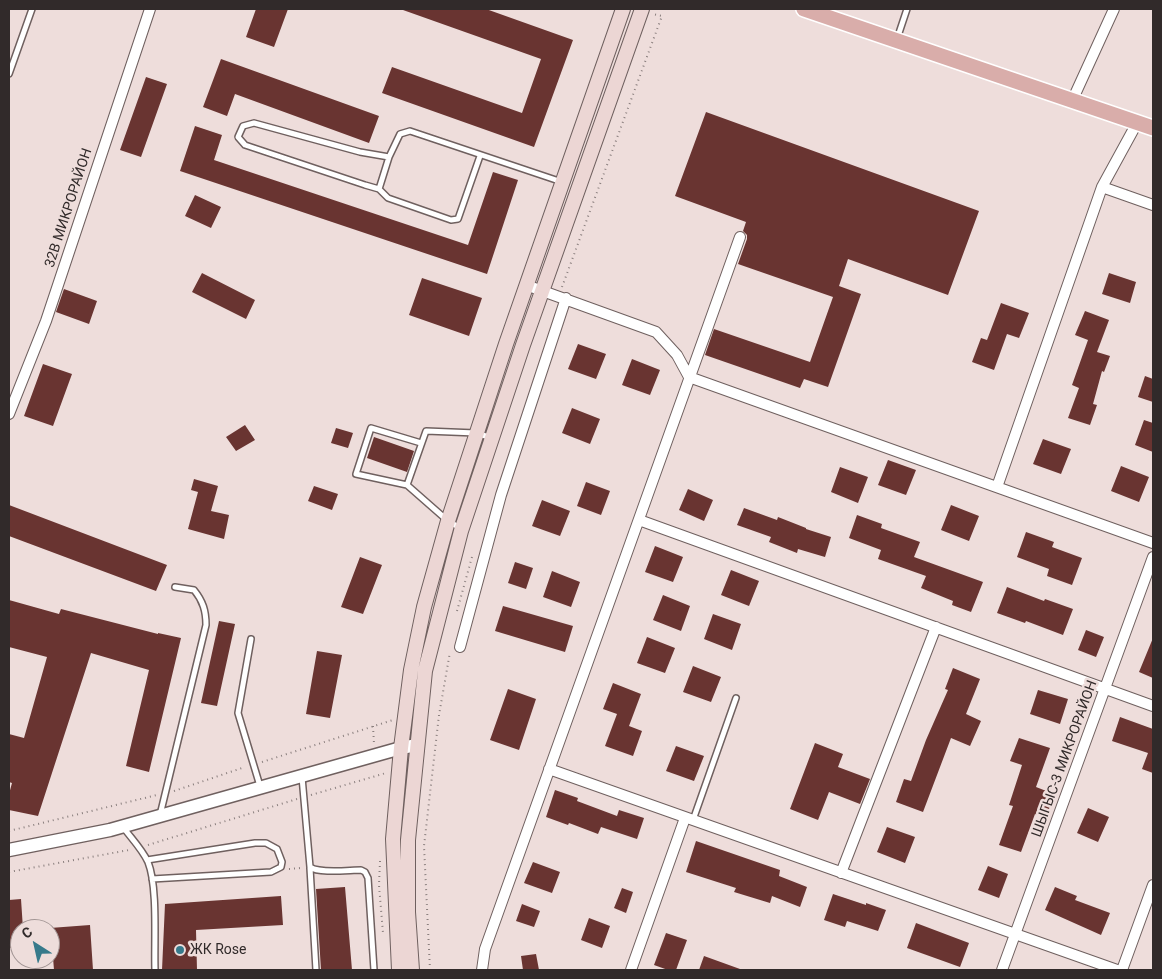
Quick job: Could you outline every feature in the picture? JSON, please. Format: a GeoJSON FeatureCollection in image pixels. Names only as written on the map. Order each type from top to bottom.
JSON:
{"type":"FeatureCollection","features":[{"type":"Feature","properties":{"kind":"main road"},"geometry":{"type":"LineString","coordinates":[[399,970],[393,839],[401,748],[411,670],[424,607],[448,521],[476,433],[623,9]]}},
{"type":"Feature","properties":{"kind":"main road"},"geometry":{"type":"LineString","coordinates":[[412,970],[408,912],[408,840],[425,671],[462,529],[542,291],[642,9]]}},
{"type":"Feature","properties":{"kind":"main road"},"geometry":{"type":"LineString","coordinates":[[804,9],[1153,128]]}},
{"type":"Feature","properties":{"kind":"street","name":"32В МИКРОРАЙОН"},"geometry":{"type":"LineString","coordinates":[[9,414],[46,321],[150,9]]}},
{"type":"Feature","properties":{"kind":"street"},"geometry":{"type":"LineString","coordinates":[[1072,100],[1110,10]]}},
{"type":"Feature","properties":{"kind":"street"},"geometry":{"type":"LineString","coordinates":[[997,487],[1102,187],[1137,123]]}},
{"type":"Feature","properties":{"kind":"street"},"geometry":{"type":"LineString","coordinates":[[1102,187],[1153,204]]}},
{"type":"Feature","properties":{"kind":"street"},"geometry":{"type":"LineString","coordinates":[[482,970],[484,949],[740,237]]}},
{"type":"Feature","properties":{"kind":"street"},"geometry":{"type":"LineString","coordinates":[[526,285],[656,332],[677,354],[689,377],[1153,543]]}},
{"type":"Feature","properties":{"kind":"street"},"geometry":{"type":"LineString","coordinates":[[460,648],[501,495],[566,298]]}},
{"type":"Feature","properties":{"kind":"street"},"geometry":{"type":"LineString","coordinates":[[639,520],[1153,706]]}},
{"type":"Feature","properties":{"kind":"street","name":"ШЫГЫС-3 МИКРОРАЙОН"},"geometry":{"type":"LineString","coordinates":[[1002,970],[1153,557]]}},
{"type":"Feature","properties":{"kind":"street"},"geometry":{"type":"LineString","coordinates":[[841,873],[936,627]]}},
{"type":"Feature","properties":{"kind":"street"},"geometry":{"type":"LineString","coordinates":[[9,850],[122,827],[417,745]]}},
{"type":"Feature","properties":{"kind":"street"},"geometry":{"type":"LineString","coordinates":[[549,769],[1117,970]]}},
{"type":"Feature","properties":{"kind":"street"},"geometry":{"type":"LineString","coordinates":[[632,970],[689,820]]}},
{"type":"Feature","properties":{"kind":"street"},"geometry":{"type":"LineString","coordinates":[[1122,970],[1153,884]]}},
{"type":"Feature","properties":{"kind":"lane"},"geometry":{"type":"LineString","coordinates":[[9,74],[32,9]]}},
{"type":"Feature","properties":{"kind":"lane"},"geometry":{"type":"LineString","coordinates":[[896,40],[907,9]]}},
{"type":"Feature","properties":{"kind":"lane"},"geometry":{"type":"LineString","coordinates":[[389,157],[360,152],[254,123],[243,126],[238,137],[245,145],[379,188],[388,198],[451,220],[458,219],[480,156]]}},
{"type":"Feature","properties":{"kind":"lane"},"geometry":{"type":"LineString","coordinates":[[379,188],[389,157],[400,134],[410,132],[562,182]]}},
{"type":"Feature","properties":{"kind":"lane"},"geometry":{"type":"LineString","coordinates":[[421,443],[371,428],[356,474],[407,485],[448,521],[462,529]]}},
{"type":"Feature","properties":{"kind":"lane"},"geometry":{"type":"LineString","coordinates":[[407,485],[426,431],[476,433],[492,438]]}},
{"type":"Feature","properties":{"kind":"lane"},"geometry":{"type":"LineString","coordinates":[[160,815],[206,625],[206,612],[194,590],[175,587]]}},
{"type":"Feature","properties":{"kind":"lane"},"geometry":{"type":"LineString","coordinates":[[250,639],[238,714],[261,788]]}},
{"type":"Feature","properties":{"kind":"lane"},"geometry":{"type":"LineString","coordinates":[[689,820],[736,698]]}},
{"type":"Feature","properties":{"kind":"lane"},"geometry":{"type":"LineString","coordinates":[[302,777],[316,970]]}},
{"type":"Feature","properties":{"kind":"lane"},"geometry":{"type":"LineString","coordinates":[[122,827],[147,860],[152,879],[154,970]]}},
{"type":"Feature","properties":{"kind":"lane"},"geometry":{"type":"LineString","coordinates":[[147,860],[255,843],[266,843],[277,849],[282,862],[281,867],[271,872],[152,879]]}},
{"type":"Feature","properties":{"kind":"lane"},"geometry":{"type":"LineString","coordinates":[[310,867],[313,870],[361,870],[367,875],[374,970]]}},
{"type":"Feature","properties":{"kind":"path"},"geometry":{"type":"LineString","coordinates":[[9,831],[165,793],[390,721],[405,718]]}},
{"type":"Feature","properties":{"kind":"path"},"geometry":{"type":"LineString","coordinates":[[9,872],[138,848],[399,770]]}},
{"type":"Feature","properties":{"kind":"path"},"geometry":{"type":"LineString","coordinates":[[276,870],[310,867]]}},
{"type":"Feature","properties":{"kind":"building"},"geometry":{"type":"Polygon","coordinates":[[[256,9],[288,9],[274,47],[246,37],[256,9]]]}},
{"type":"Feature","properties":{"kind":"building"},"geometry":{"type":"Polygon","coordinates":[[[403,9],[486,9],[573,40],[534,147],[382,93],[392,67],[522,113],[541,59],[403,9]]]}},
{"type":"Feature","properties":{"kind":"building"},"geometry":{"type":"Polygon","coordinates":[[[221,59],[379,116],[369,143],[235,94],[227,116],[203,107],[221,59]]]}},
{"type":"Feature","properties":{"kind":"building"},"geometry":{"type":"Polygon","coordinates":[[[146,77],[167,84],[141,157],[120,150],[146,77]]]}},
{"type":"Feature","properties":{"kind":"building"},"geometry":{"type":"Polygon","coordinates":[[[706,112],[979,211],[948,295],[848,259],[839,286],[861,294],[828,387],[804,379],[800,388],[705,355],[714,329],[810,362],[833,297],[738,264],[747,239],[747,235],[743,231],[746,222],[675,196],[706,112]]]}},
{"type":"Feature","properties":{"kind":"building"},"geometry":{"type":"Polygon","coordinates":[[[195,126],[222,135],[214,160],[468,245],[493,172],[518,180],[487,274],[180,171],[195,126]]]}},
{"type":"Feature","properties":{"kind":"building"},"geometry":{"type":"Polygon","coordinates":[[[195,195],[221,207],[211,228],[185,216],[195,195]]]}},
{"type":"Feature","properties":{"kind":"building"},"geometry":{"type":"Polygon","coordinates":[[[202,273],[255,300],[246,319],[192,292],[202,273]]]}},
{"type":"Feature","properties":{"kind":"building"},"geometry":{"type":"Polygon","coordinates":[[[1109,273],[1136,282],[1130,303],[1102,294],[1109,273]]]}},
{"type":"Feature","properties":{"kind":"building"},"geometry":{"type":"Polygon","coordinates":[[[422,278],[482,298],[469,336],[409,315],[422,278]]]}},
{"type":"Feature","properties":{"kind":"building"},"geometry":{"type":"Polygon","coordinates":[[[64,289],[97,301],[89,324],[56,312],[64,289]]]}},
{"type":"Feature","properties":{"kind":"building"},"geometry":{"type":"Polygon","coordinates":[[[1001,303],[1029,313],[1019,338],[1007,334],[994,370],[972,362],[981,338],[987,340],[1001,303]]]}},
{"type":"Feature","properties":{"kind":"building"},"geometry":{"type":"Polygon","coordinates":[[[1085,311],[1109,320],[1097,352],[1110,356],[1104,372],[1102,371],[1093,404],[1097,405],[1090,425],[1068,418],[1079,388],[1072,385],[1088,340],[1075,335],[1085,311]]]}},
{"type":"Feature","properties":{"kind":"building"},"geometry":{"type":"Polygon","coordinates":[[[578,344],[606,354],[596,379],[568,369],[578,344]]]}},
{"type":"Feature","properties":{"kind":"building"},"geometry":{"type":"Polygon","coordinates":[[[632,359],[660,370],[650,395],[622,385],[632,359]]]}},
{"type":"Feature","properties":{"kind":"building"},"geometry":{"type":"Polygon","coordinates":[[[43,364],[72,374],[53,426],[24,416],[43,364]]]}},
{"type":"Feature","properties":{"kind":"building"},"geometry":{"type":"Polygon","coordinates":[[[1145,376],[1153,379],[1153,402],[1138,397],[1145,376]]]}},
{"type":"Feature","properties":{"kind":"building"},"geometry":{"type":"Polygon","coordinates":[[[572,408],[600,419],[590,444],[562,433],[572,408]]]}},
{"type":"Feature","properties":{"kind":"building"},"geometry":{"type":"Polygon","coordinates":[[[1144,420],[1153,423],[1153,452],[1135,445],[1144,420]]]}},
{"type":"Feature","properties":{"kind":"building"},"geometry":{"type":"Polygon","coordinates":[[[245,425],[255,440],[236,451],[226,437],[245,425]]]}},
{"type":"Feature","properties":{"kind":"building"},"geometry":{"type":"Polygon","coordinates":[[[336,428],[353,433],[348,448],[331,443],[336,428]]]}},
{"type":"Feature","properties":{"kind":"building"},"geometry":{"type":"Polygon","coordinates":[[[374,437],[414,451],[407,472],[367,458],[374,437]]]}},
{"type":"Feature","properties":{"kind":"building"},"geometry":{"type":"Polygon","coordinates":[[[1043,439],[1071,449],[1061,474],[1033,464],[1043,439]]]}},
{"type":"Feature","properties":{"kind":"building"},"geometry":{"type":"Polygon","coordinates":[[[888,460],[916,470],[906,495],[878,485],[888,460]]]}},
{"type":"Feature","properties":{"kind":"building"},"geometry":{"type":"Polygon","coordinates":[[[1121,466],[1149,477],[1139,502],[1111,491],[1121,466]]]}},
{"type":"Feature","properties":{"kind":"building"},"geometry":{"type":"Polygon","coordinates":[[[840,467],[868,477],[858,503],[831,492],[840,467]]]}},
{"type":"Feature","properties":{"kind":"building"},"geometry":{"type":"Polygon","coordinates":[[[194,479],[218,486],[211,511],[229,515],[224,539],[188,529],[198,492],[191,490],[194,479]]]}},
{"type":"Feature","properties":{"kind":"building"},"geometry":{"type":"Polygon","coordinates":[[[586,482],[610,491],[601,515],[577,506],[586,482]]]}},
{"type":"Feature","properties":{"kind":"building"},"geometry":{"type":"Polygon","coordinates":[[[314,486],[338,494],[332,510],[308,501],[314,486]]]}},
{"type":"Feature","properties":{"kind":"building"},"geometry":{"type":"Polygon","coordinates":[[[688,489],[713,500],[704,521],[679,510],[688,489]]]}},
{"type":"Feature","properties":{"kind":"building"},"geometry":{"type":"Polygon","coordinates":[[[542,500],[570,511],[560,536],[532,526],[542,500]]]}},
{"type":"Feature","properties":{"kind":"building"},"geometry":{"type":"Polygon","coordinates":[[[9,505],[167,565],[156,591],[9,536],[9,505]]]}},
{"type":"Feature","properties":{"kind":"building"},"geometry":{"type":"Polygon","coordinates":[[[951,505],[979,516],[969,541],[941,530],[951,505]]]}},
{"type":"Feature","properties":{"kind":"building"},"geometry":{"type":"Polygon","coordinates":[[[744,508],[777,520],[778,517],[831,537],[825,557],[798,549],[797,553],[769,542],[771,537],[737,525],[744,508]]]}},
{"type":"Feature","properties":{"kind":"building"},"geometry":{"type":"Polygon","coordinates":[[[857,515],[882,524],[881,528],[920,542],[914,557],[983,582],[971,612],[952,605],[953,601],[921,588],[926,576],[878,559],[881,550],[849,538],[857,515]]]}},
{"type":"Feature","properties":{"kind":"building"},"geometry":{"type":"Polygon","coordinates":[[[1026,532],[1054,542],[1052,547],[1082,558],[1072,585],[1047,576],[1049,569],[1017,557],[1026,532]]]}},
{"type":"Feature","properties":{"kind":"building"},"geometry":{"type":"Polygon","coordinates":[[[655,546],[683,557],[673,582],[645,572],[655,546]]]}},
{"type":"Feature","properties":{"kind":"building"},"geometry":{"type":"Polygon","coordinates":[[[360,557],[382,565],[363,614],[341,607],[360,557]]]}},
{"type":"Feature","properties":{"kind":"building"},"geometry":{"type":"Polygon","coordinates":[[[515,562],[533,568],[526,589],[508,583],[515,562]]]}},
{"type":"Feature","properties":{"kind":"building"},"geometry":{"type":"Polygon","coordinates":[[[731,570],[759,581],[749,606],[721,595],[731,570]]]}},
{"type":"Feature","properties":{"kind":"building"},"geometry":{"type":"Polygon","coordinates":[[[552,571],[580,582],[571,607],[543,597],[552,571]]]}},
{"type":"Feature","properties":{"kind":"building"},"geometry":{"type":"Polygon","coordinates":[[[1007,587],[1044,601],[1045,599],[1073,609],[1063,635],[1026,621],[1025,623],[997,613],[1007,587]]]}},
{"type":"Feature","properties":{"kind":"building"},"geometry":{"type":"Polygon","coordinates":[[[663,595],[690,606],[681,631],[653,620],[663,595]]]}},
{"type":"Feature","properties":{"kind":"building"},"geometry":{"type":"Polygon","coordinates":[[[9,600],[59,614],[61,609],[158,634],[181,638],[149,772],[126,766],[149,670],[91,653],[38,816],[9,810],[9,794],[12,783],[9,782],[9,734],[24,738],[47,657],[9,647],[9,600]]]}},
{"type":"Feature","properties":{"kind":"building"},"geometry":{"type":"Polygon","coordinates":[[[503,606],[573,626],[565,652],[495,631],[503,606]]]}},
{"type":"Feature","properties":{"kind":"building"},"geometry":{"type":"Polygon","coordinates":[[[713,614],[741,624],[732,650],[704,639],[713,614]]]}},
{"type":"Feature","properties":{"kind":"building"},"geometry":{"type":"Polygon","coordinates":[[[219,621],[235,624],[217,706],[201,703],[219,621]]]}},
{"type":"Feature","properties":{"kind":"building"},"geometry":{"type":"Polygon","coordinates":[[[1086,630],[1104,637],[1096,657],[1078,650],[1086,630]]]}},
{"type":"Feature","properties":{"kind":"building"},"geometry":{"type":"Polygon","coordinates":[[[647,637],[675,648],[665,673],[637,663],[647,637]]]}},
{"type":"Feature","properties":{"kind":"building"},"geometry":{"type":"Polygon","coordinates":[[[1153,638],[1153,678],[1139,672],[1153,638]]]}},
{"type":"Feature","properties":{"kind":"building"},"geometry":{"type":"Polygon","coordinates":[[[317,651],[342,655],[330,718],[306,714],[317,651]]]}},
{"type":"Feature","properties":{"kind":"building"},"geometry":{"type":"Polygon","coordinates":[[[693,666],[721,677],[711,702],[683,692],[693,666]]]}},
{"type":"Feature","properties":{"kind":"building"},"geometry":{"type":"Polygon","coordinates":[[[953,668],[980,679],[966,714],[981,721],[970,746],[951,738],[923,812],[896,802],[904,779],[911,781],[926,740],[948,690],[945,689],[953,668]]]}},
{"type":"Feature","properties":{"kind":"building"},"geometry":{"type":"Polygon","coordinates":[[[613,683],[641,694],[629,726],[642,731],[633,756],[605,746],[617,714],[603,709],[613,683]]]}},
{"type":"Feature","properties":{"kind":"building"},"geometry":{"type":"Polygon","coordinates":[[[508,689],[536,699],[519,750],[490,740],[508,689]]]}},
{"type":"Feature","properties":{"kind":"building"},"geometry":{"type":"Polygon","coordinates":[[[1038,690],[1068,699],[1060,724],[1030,714],[1038,690]]]}},
{"type":"Feature","properties":{"kind":"building"},"geometry":{"type":"Polygon","coordinates":[[[1120,717],[1153,729],[1153,773],[1142,769],[1148,753],[1112,741],[1120,717]]]}},
{"type":"Feature","properties":{"kind":"building"},"geometry":{"type":"Polygon","coordinates":[[[1019,738],[1050,748],[1036,787],[1054,794],[1046,818],[1035,814],[1021,852],[999,845],[1013,806],[1009,805],[1022,765],[1010,761],[1019,738]]]}},
{"type":"Feature","properties":{"kind":"building"},"geometry":{"type":"Polygon","coordinates":[[[815,743],[843,754],[838,767],[870,779],[860,804],[829,792],[818,820],[790,809],[815,743]]]}},
{"type":"Feature","properties":{"kind":"building"},"geometry":{"type":"Polygon","coordinates":[[[676,746],[704,756],[694,781],[666,771],[676,746]]]}},
{"type":"Feature","properties":{"kind":"building"},"geometry":{"type":"Polygon","coordinates":[[[555,790],[578,798],[577,801],[617,816],[619,810],[644,818],[637,839],[601,827],[598,834],[546,817],[555,790]]]}},
{"type":"Feature","properties":{"kind":"building"},"geometry":{"type":"Polygon","coordinates":[[[1088,808],[1109,817],[1098,842],[1077,833],[1088,808]]]}},
{"type":"Feature","properties":{"kind":"building"},"geometry":{"type":"Polygon","coordinates":[[[887,827],[915,837],[905,863],[877,852],[887,827]]]}},
{"type":"Feature","properties":{"kind":"building"},"geometry":{"type":"Polygon","coordinates":[[[696,841],[780,870],[779,876],[807,887],[800,907],[772,896],[770,903],[734,892],[736,888],[686,872],[696,841]]]}},
{"type":"Feature","properties":{"kind":"building"},"geometry":{"type":"Polygon","coordinates":[[[533,862],[560,872],[552,893],[524,883],[533,862]]]}},
{"type":"Feature","properties":{"kind":"building"},"geometry":{"type":"Polygon","coordinates":[[[988,866],[1008,874],[999,898],[978,890],[988,866]]]}},
{"type":"Feature","properties":{"kind":"building"},"geometry":{"type":"Polygon","coordinates":[[[345,887],[352,970],[321,970],[316,889],[345,887]]]}},
{"type":"Feature","properties":{"kind":"building"},"geometry":{"type":"Polygon","coordinates":[[[1055,887],[1077,896],[1075,900],[1110,913],[1101,935],[1045,910],[1055,887]]]}},
{"type":"Feature","properties":{"kind":"building"},"geometry":{"type":"Polygon","coordinates":[[[622,888],[633,892],[626,913],[614,908],[622,888]]]}},
{"type":"Feature","properties":{"kind":"building"},"geometry":{"type":"Polygon","coordinates":[[[833,894],[886,910],[878,931],[847,921],[845,927],[824,920],[833,894]]]}},
{"type":"Feature","properties":{"kind":"building","name":"ЖК Rose"},"geometry":{"type":"Polygon","coordinates":[[[281,896],[283,925],[196,930],[197,970],[162,970],[165,904],[281,896]]]}},
{"type":"Feature","properties":{"kind":"building"},"geometry":{"type":"Polygon","coordinates":[[[21,899],[22,919],[10,919],[9,948],[9,900],[21,899]]]}},
{"type":"Feature","properties":{"kind":"building"},"geometry":{"type":"Polygon","coordinates":[[[522,904],[540,911],[534,927],[516,921],[522,904]]]}},
{"type":"Feature","properties":{"kind":"building"},"geometry":{"type":"Polygon","coordinates":[[[589,918],[610,926],[602,948],[581,940],[589,918]]]}},
{"type":"Feature","properties":{"kind":"building"},"geometry":{"type":"Polygon","coordinates":[[[916,923],[969,943],[960,967],[907,948],[916,923]]]}},
{"type":"Feature","properties":{"kind":"building"},"geometry":{"type":"Polygon","coordinates":[[[90,925],[93,970],[54,970],[60,969],[60,927],[90,925]]]}},
{"type":"Feature","properties":{"kind":"building"},"geometry":{"type":"Polygon","coordinates":[[[666,933],[687,940],[676,970],[668,970],[654,965],[666,933]]]}},
{"type":"Feature","properties":{"kind":"building"},"geometry":{"type":"Polygon","coordinates":[[[536,954],[539,970],[523,970],[521,956],[536,954]]]}},
{"type":"Feature","properties":{"kind":"building"},"geometry":{"type":"Polygon","coordinates":[[[704,956],[740,969],[740,970],[699,970],[704,956]]]}},
{"type":"Feature","properties":{"kind":"place","name":"ЖК Rose"},"geometry":{"type":"Point","coordinates":[180,950]}}]}
